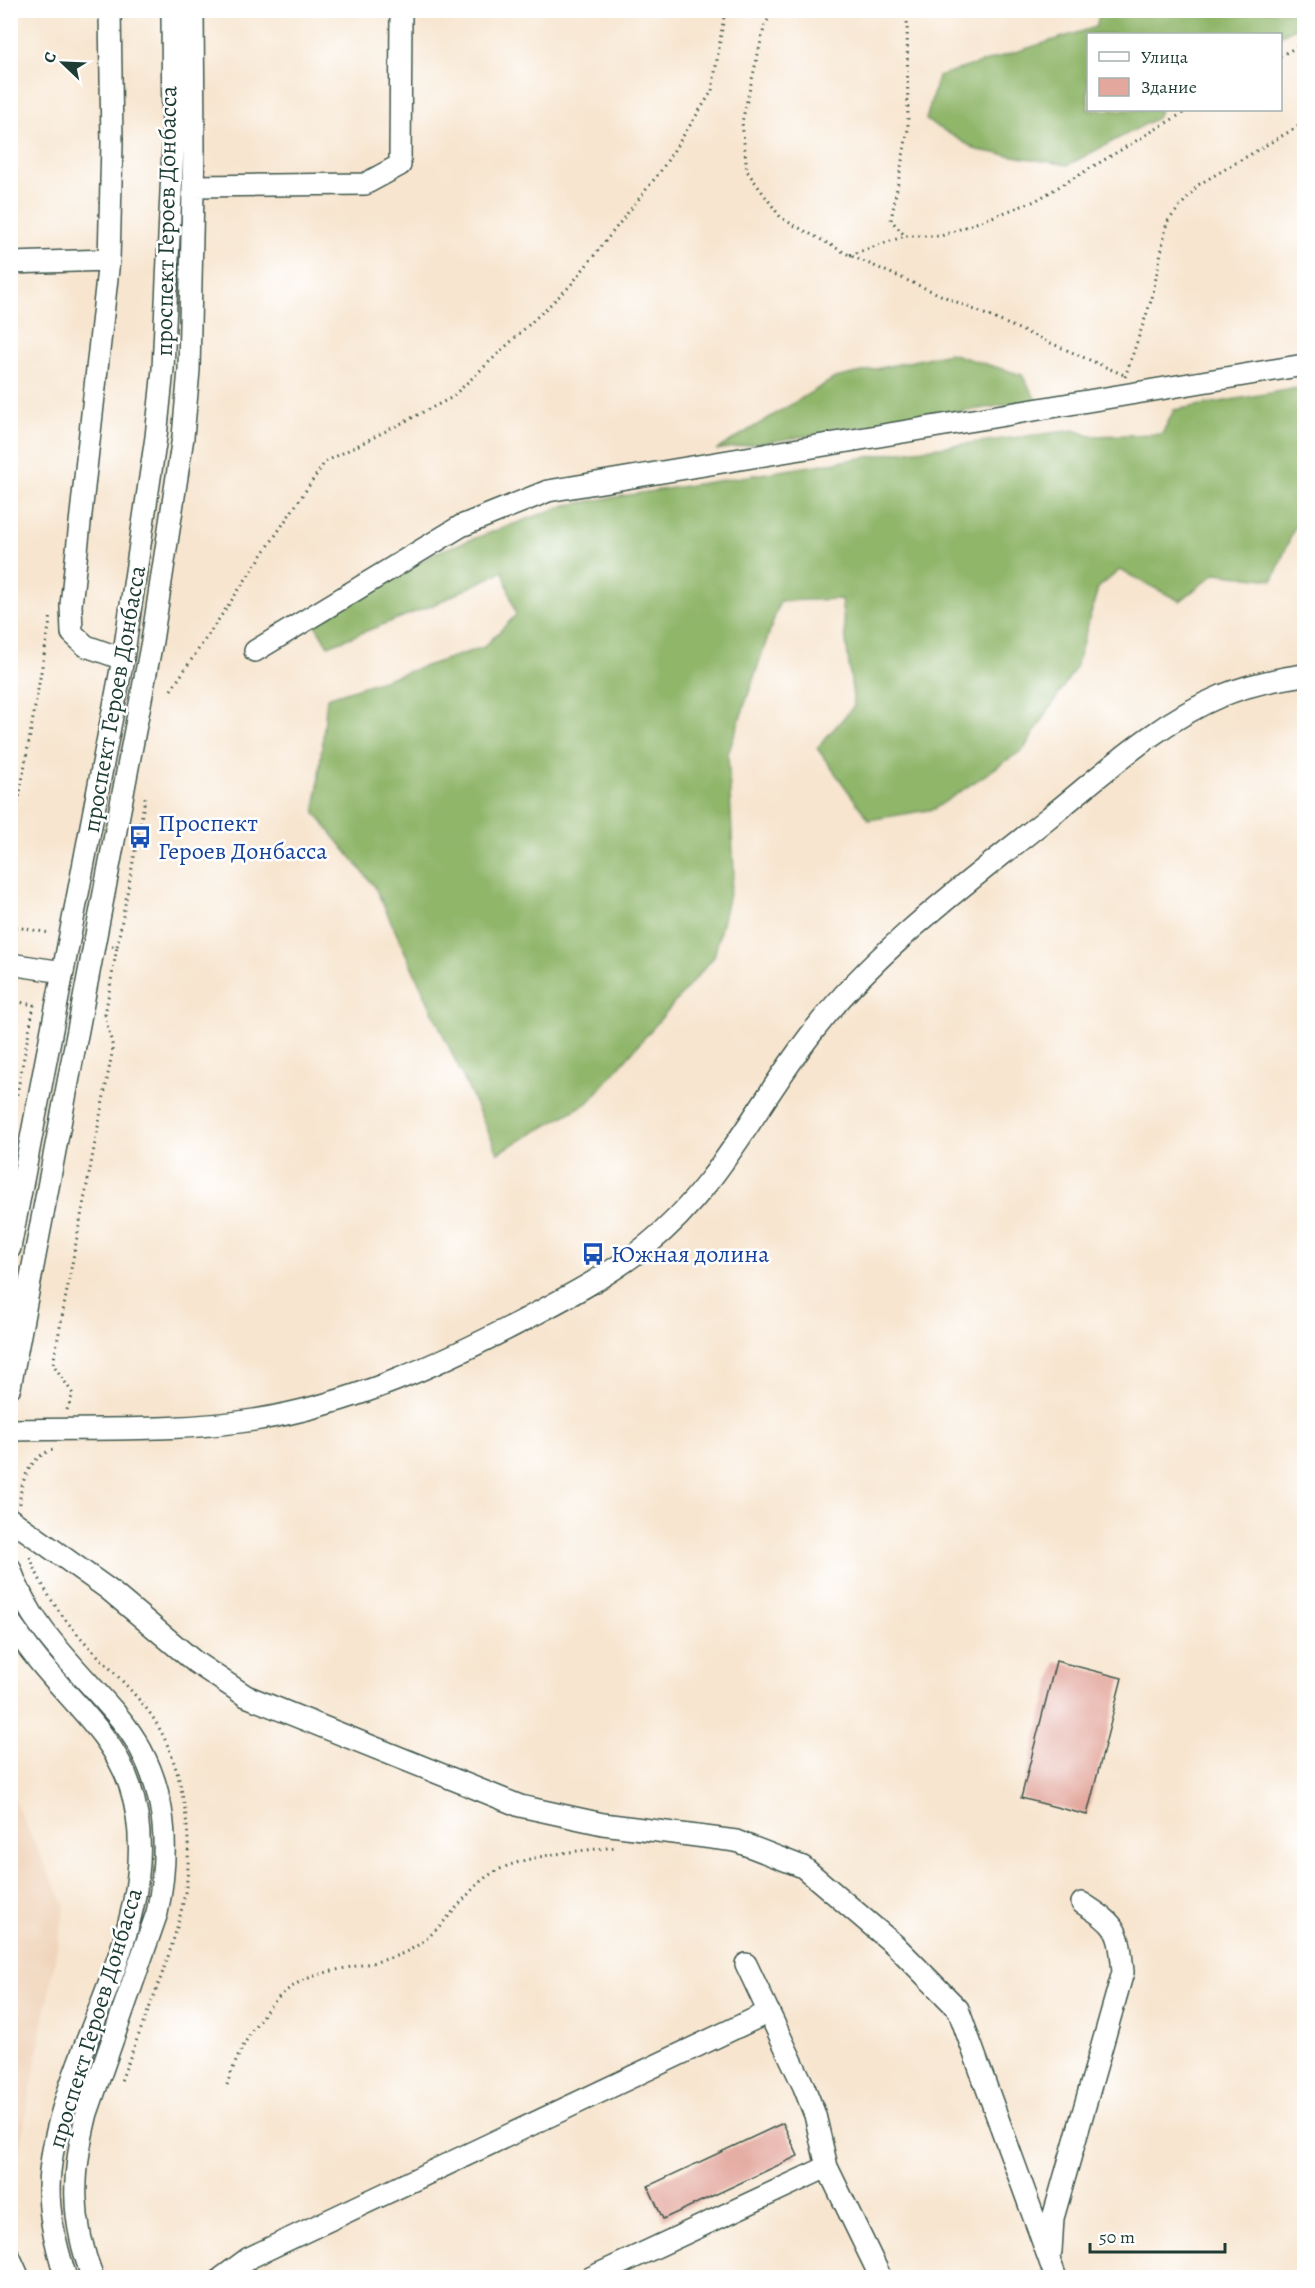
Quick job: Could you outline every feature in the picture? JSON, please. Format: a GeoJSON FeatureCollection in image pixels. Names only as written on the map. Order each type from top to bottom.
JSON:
{"type":"FeatureCollection","features":[{"type":"Feature","properties":{"kind":"street"},"geometry":{"type":"LineString","coordinates":[[110,10],[112,143],[109,260],[71,605],[72,633],[86,646],[123,659]]}},
{"type":"Feature","properties":{"kind":"street","name":"проспект Героев Донбасса"},"geometry":{"type":"LineString","coordinates":[[10,1248],[123,659],[146,510],[163,369],[173,148],[172,10]]}},
{"type":"Feature","properties":{"kind":"street","name":"проспект Героев Донбасса"},"geometry":{"type":"LineString","coordinates":[[10,1388],[148,663],[181,449],[189,370],[193,186],[193,10]]}},
{"type":"Feature","properties":{"kind":"street"},"geometry":{"type":"LineString","coordinates":[[193,186],[365,184],[400,165],[401,10]]}},
{"type":"Feature","properties":{"kind":"street"},"geometry":{"type":"LineString","coordinates":[[10,264],[109,260]]}},
{"type":"Feature","properties":{"kind":"street"},"geometry":{"type":"LineString","coordinates":[[255,651],[461,526],[548,491],[1122,386],[1305,365]]}},
{"type":"Feature","properties":{"kind":"street"},"geometry":{"type":"LineString","coordinates":[[10,1430],[195,1426],[297,1411],[393,1382],[471,1347],[596,1279],[646,1246],[677,1218],[732,1152],[814,1029],[847,990],[891,946],[1130,752],[1181,717],[1220,696],[1254,684],[1305,675]]}},
{"type":"Feature","properties":{"kind":"street"},"geometry":{"type":"LineString","coordinates":[[10,964],[63,972]]}},
{"type":"Feature","properties":{"kind":"street"},"geometry":{"type":"LineString","coordinates":[[10,1519],[108,1589],[195,1662],[246,1696],[520,1806],[603,1824],[736,1840],[803,1867],[896,1946],[958,2009],[1053,2271]]}},
{"type":"Feature","properties":{"kind":"street","name":"проспект Героев Донбасса"},"geometry":{"type":"LineString","coordinates":[[10,1568],[35,1620],[63,1657],[118,1716],[136,1742],[152,1775],[161,1808],[166,1846],[164,1881],[157,1913],[87,2113],[79,2147],[74,2182],[76,2220],[84,2257],[93,2277]]}},
{"type":"Feature","properties":{"kind":"street","name":"проспект Героев Донбасса"},"geometry":{"type":"LineString","coordinates":[[10,1622],[34,1656],[96,1726],[117,1756],[130,1785],[139,1820],[141,1857],[136,1895],[121,1948],[65,2098],[55,2136],[50,2172],[50,2211],[58,2252],[66,2277]]}},
{"type":"Feature","properties":{"kind":"street"},"geometry":{"type":"LineString","coordinates":[[1053,2271],[1053,2218],[1123,1972],[1121,1944],[1112,1923],[1082,1903]]}},
{"type":"Feature","properties":{"kind":"street"},"geometry":{"type":"LineString","coordinates":[[746,1964],[815,2115],[827,2167],[880,2277]]}},
{"type":"Feature","properties":{"kind":"street"},"geometry":{"type":"LineString","coordinates":[[222,2277],[249,2258],[769,2012]]}},
{"type":"Feature","properties":{"kind":"street"},"geometry":{"type":"LineString","coordinates":[[590,2277],[827,2167]]}},
{"type":"Feature","properties":{"kind":"street"},"geometry":{"type":"LineString","coordinates":[[10,2258],[20,2277]]}},
{"type":"Feature","properties":{"kind":"path"},"geometry":{"type":"LineString","coordinates":[[171,690],[325,462],[451,398],[570,286],[660,172],[712,91],[725,10]]}},
{"type":"Feature","properties":{"kind":"path"},"geometry":{"type":"LineString","coordinates":[[775,10],[765,24],[742,122],[747,171],[781,218],[849,255],[1122,386],[1152,298],[1167,222],[1198,185],[1305,123]]}},
{"type":"Feature","properties":{"kind":"path"},"geometry":{"type":"LineString","coordinates":[[905,236],[891,220],[908,129],[907,10]]}},
{"type":"Feature","properties":{"kind":"path"},"geometry":{"type":"LineString","coordinates":[[1282,55],[1305,43]]}},
{"type":"Feature","properties":{"kind":"path"},"geometry":{"type":"LineString","coordinates":[[849,255],[905,236],[941,236],[1035,201],[1186,111]]}},
{"type":"Feature","properties":{"kind":"path"},"geometry":{"type":"LineString","coordinates":[[105,1015],[117,947]]}},
{"type":"Feature","properties":{"kind":"path"},"geometry":{"type":"LineString","coordinates":[[10,1000],[34,1005]]}},
{"type":"Feature","properties":{"kind":"path"},"geometry":{"type":"LineString","coordinates":[[227,2085],[247,2037],[278,1998],[302,1981],[386,1961],[414,1947],[436,1931],[479,1882],[493,1871],[575,1851],[628,1847]]}},
{"type":"Feature","properties":{"kind":"shaded area"},"geometry":{"type":"Polygon","coordinates":[[[11,1794],[65,1906],[11,2196],[11,1794]]]}},
{"type":"Feature","properties":{"kind":"green space"},"geometry":{"type":"Polygon","coordinates":[[[1100,11],[1304,11],[1304,24],[1282,35],[1087,33],[1087,111],[1160,111],[1157,118],[1068,165],[977,150],[926,120],[938,76],[1096,27],[1100,11]]]}},
{"type":"Feature","properties":{"kind":"green space"},"geometry":{"type":"Polygon","coordinates":[[[949,353],[1022,375],[1036,400],[716,450],[835,378],[949,353]]]}},
{"type":"Feature","properties":{"kind":"green space"},"geometry":{"type":"Polygon","coordinates":[[[1304,387],[1304,504],[1273,580],[1216,573],[1180,601],[1120,570],[1098,588],[1076,667],[1024,749],[934,809],[869,820],[817,748],[854,706],[841,599],[780,601],[728,754],[734,873],[714,957],[589,1102],[498,1153],[375,887],[315,813],[327,698],[484,647],[516,615],[503,571],[433,605],[328,646],[313,621],[437,552],[566,505],[893,453],[1075,430],[1090,436],[1162,434],[1174,410],[1304,387]]]}},
{"type":"Feature","properties":{"kind":"building"},"geometry":{"type":"Polygon","coordinates":[[[1056,1661],[1122,1678],[1087,1815],[1021,1798],[1056,1661]]]}},
{"type":"Feature","properties":{"kind":"building"},"geometry":{"type":"Polygon","coordinates":[[[783,2123],[798,2156],[663,2219],[648,2186],[783,2123]]]}},
{"type":"Feature","properties":{"kind":"place","name":"Проспект Героев Донбасса"},"geometry":{"type":"Point","coordinates":[140,837]}},
{"type":"Feature","properties":{"kind":"place","name":"Южная долина"},"geometry":{"type":"Point","coordinates":[593,1254]}}]}
